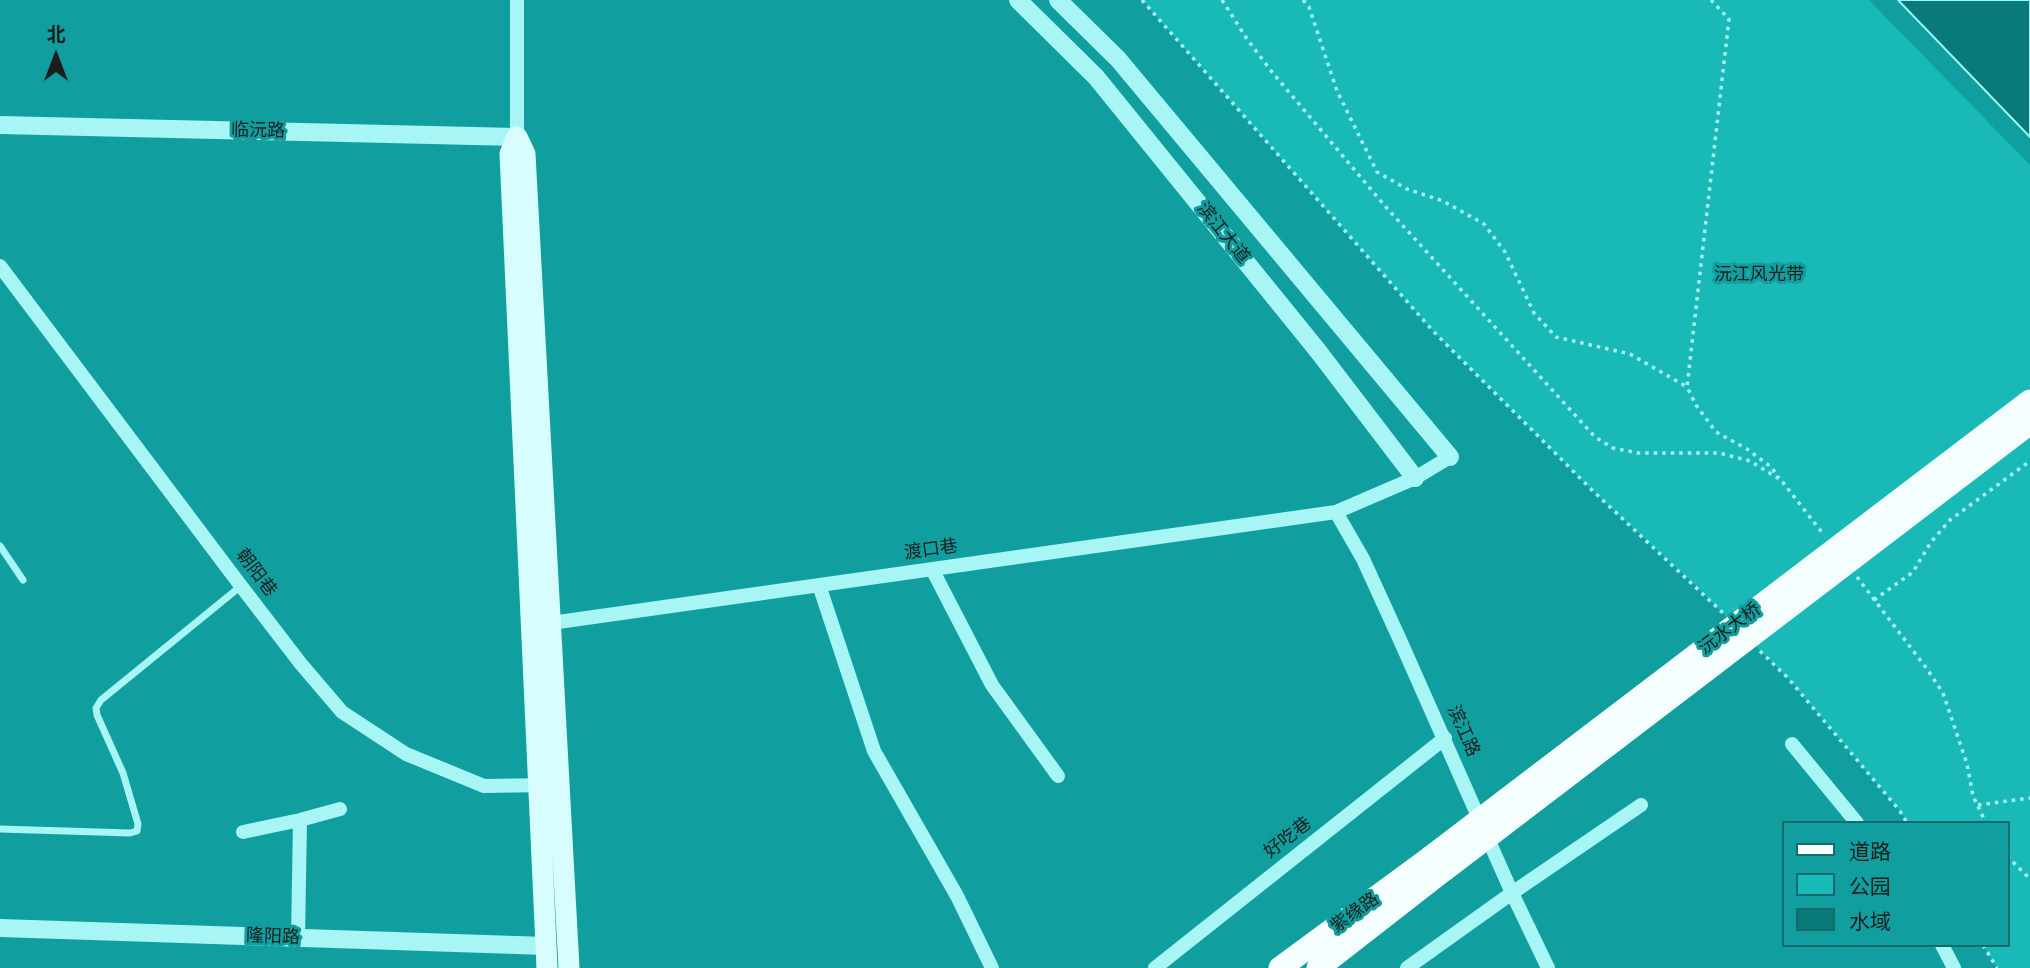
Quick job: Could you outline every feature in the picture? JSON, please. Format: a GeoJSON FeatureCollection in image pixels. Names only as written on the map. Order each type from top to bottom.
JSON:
{"type":"FeatureCollection","features":[{"type":"Feature","properties":{"kind":"main road"},"geometry":{"type":"LineString","coordinates":[[517,137],[510,155],[549,785],[569,968]]}},
{"type":"Feature","properties":{"kind":"main road","name":"沅水大桥"},"geometry":{"type":"LineString","coordinates":[[1437,864],[2030,401]]}},
{"type":"Feature","properties":{"kind":"main road","name":"沅水大桥"},"geometry":{"type":"LineString","coordinates":[[1437,864],[2030,423]]}},
{"type":"Feature","properties":{"kind":"main road"},"geometry":{"type":"LineString","coordinates":[[547,968],[549,785]]}},
{"type":"Feature","properties":{"kind":"main road","name":"紫缘路"},"geometry":{"type":"LineString","coordinates":[[1280,968],[1437,864]]}},
{"type":"Feature","properties":{"kind":"main road","name":"紫缘路"},"geometry":{"type":"LineString","coordinates":[[1318,968],[1437,864]]}},
{"type":"Feature","properties":{"kind":"street"},"geometry":{"type":"LineString","coordinates":[[517,0],[517,137]]}},
{"type":"Feature","properties":{"kind":"street","name":"滨江大道"},"geometry":{"type":"LineString","coordinates":[[1018,0],[1096,77],[1318,351],[1415,478]]}},
{"type":"Feature","properties":{"kind":"street","name":"滨江大道"},"geometry":{"type":"LineString","coordinates":[[1058,0],[1118,59],[1450,457]]}},
{"type":"Feature","properties":{"kind":"street","name":"临沅路"},"geometry":{"type":"LineString","coordinates":[[0,125],[517,137]]}},
{"type":"Feature","properties":{"kind":"street","name":"朝阳巷"},"geometry":{"type":"LineString","coordinates":[[0,266],[301,664],[342,712],[406,754],[484,786],[549,785]]}},
{"type":"Feature","properties":{"kind":"street","name":"渡口巷"},"geometry":{"type":"LineString","coordinates":[[541,624],[1336,512],[1415,478],[1450,457]]}},
{"type":"Feature","properties":{"kind":"street","name":"滨江路"},"geometry":{"type":"LineString","coordinates":[[1336,512],[1363,559],[1548,968]]}},
{"type":"Feature","properties":{"kind":"street"},"geometry":{"type":"LineString","coordinates":[[932,569],[992,685],[1058,776]]}},
{"type":"Feature","properties":{"kind":"street"},"geometry":{"type":"LineString","coordinates":[[819,585],[874,751],[957,896],[992,968]]}},
{"type":"Feature","properties":{"kind":"street","name":"好吃巷"},"geometry":{"type":"LineString","coordinates":[[1155,968],[1445,738]]}},
{"type":"Feature","properties":{"kind":"street"},"geometry":{"type":"LineString","coordinates":[[1792,744],[1855,821]]}},
{"type":"Feature","properties":{"kind":"street"},"geometry":{"type":"LineString","coordinates":[[1407,968],[1512,892],[1641,805]]}},
{"type":"Feature","properties":{"kind":"street"},"geometry":{"type":"LineString","coordinates":[[243,832],[340,808]]}},
{"type":"Feature","properties":{"kind":"street"},"geometry":{"type":"LineString","coordinates":[[298,937],[300,820]]}},
{"type":"Feature","properties":{"kind":"street","name":"隆阳路"},"geometry":{"type":"LineString","coordinates":[[0,928],[546,946]]}},
{"type":"Feature","properties":{"kind":"street"},"geometry":{"type":"LineString","coordinates":[[1942,947],[1954,968]]}},
{"type":"Feature","properties":{"kind":"lane"},"geometry":{"type":"LineString","coordinates":[[0,546],[23,580]]}},
{"type":"Feature","properties":{"kind":"lane"},"geometry":{"type":"LineString","coordinates":[[0,829],[130,833],[137,831],[138,824],[123,773],[96,708],[101,700],[242,586]]}},
{"type":"Feature","properties":{"kind":"path"},"geometry":{"type":"LineString","coordinates":[[1142,0],[1433,331],[1593,491],[1690,580],[1729,620]]}},
{"type":"Feature","properties":{"kind":"path"},"geometry":{"type":"LineString","coordinates":[[1222,0],[1272,72],[1385,206],[1595,437],[1613,448],[1638,453],[1719,453],[1750,461],[1781,480]]}},
{"type":"Feature","properties":{"kind":"path"},"geometry":{"type":"LineString","coordinates":[[1303,0],[1308,7],[1337,91],[1377,172],[1407,189],[1443,201],[1484,224],[1506,252],[1534,313],[1556,337],[1630,354],[1687,387]]}},
{"type":"Feature","properties":{"kind":"path"},"geometry":{"type":"LineString","coordinates":[[1711,0],[1730,19],[1687,387],[1696,405],[1716,432],[1747,449],[1771,467],[1832,545]]}},
{"type":"Feature","properties":{"kind":"path"},"geometry":{"type":"LineString","coordinates":[[1874,600],[1913,572],[1931,542],[1950,520],[2030,461]]}},
{"type":"Feature","properties":{"kind":"path"},"geometry":{"type":"LineString","coordinates":[[1849,567],[1927,668],[1943,693],[1967,764],[1973,796],[1985,821]]}},
{"type":"Feature","properties":{"kind":"path"},"geometry":{"type":"LineString","coordinates":[[1759,649],[1796,689],[1906,821]]}},
{"type":"Feature","properties":{"kind":"path"},"geometry":{"type":"LineString","coordinates":[[1978,805],[2030,798]]}},
{"type":"Feature","properties":{"kind":"path"},"geometry":{"type":"LineString","coordinates":[[2009,858],[2030,879]]}},
{"type":"Feature","properties":{"kind":"path"},"geometry":{"type":"LineString","coordinates":[[1984,947],[1997,968]]}},
{"type":"Feature","properties":{"kind":"green space","name":"沅江风光带"},"geometry":{"type":"Polygon","coordinates":[[[1142,0],[1869,0],[2030,165],[2030,968],[1997,968],[1984,947],[2009,947],[2009,821],[1906,821],[1788,678],[1690,580],[1593,491],[1433,331],[1142,0]]]}},
{"type":"Feature","properties":{"kind":"water"},"geometry":{"type":"Polygon","coordinates":[[[1898,0],[2030,0],[2030,137],[1898,0]]]}}]}
